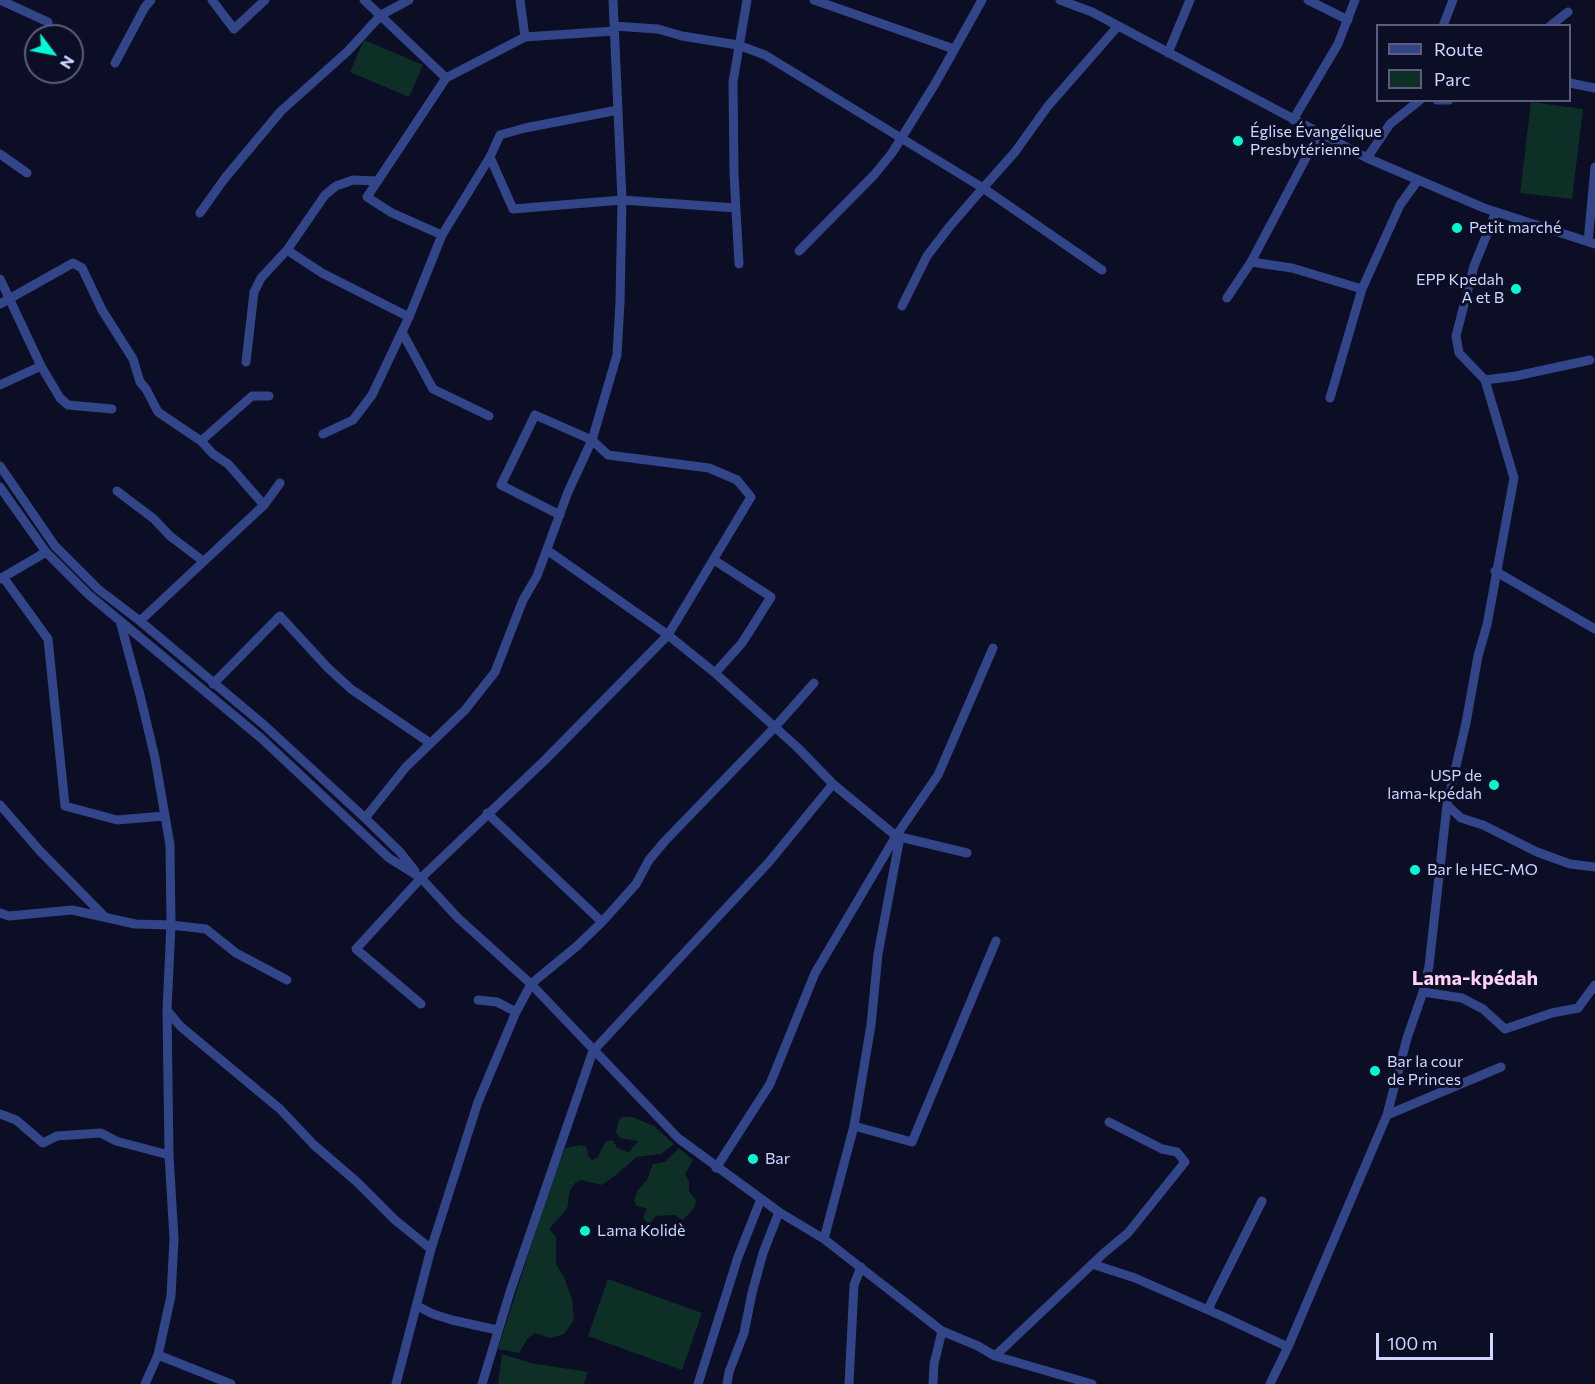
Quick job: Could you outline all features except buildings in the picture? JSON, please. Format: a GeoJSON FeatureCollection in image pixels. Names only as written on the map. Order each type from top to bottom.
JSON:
{"type":"FeatureCollection","features":[{"type":"Feature","properties":{"kind":"street"},"geometry":{"type":"LineString","coordinates":[[0,0],[48,22]]}},
{"type":"Feature","properties":{"kind":"street"},"geometry":{"type":"LineString","coordinates":[[116,63],[145,7],[151,0]]}},
{"type":"Feature","properties":{"kind":"street"},"geometry":{"type":"LineString","coordinates":[[212,0],[234,29],[265,0]]}},
{"type":"Feature","properties":{"kind":"street"},"geometry":{"type":"LineString","coordinates":[[364,0],[446,78]]}},
{"type":"Feature","properties":{"kind":"street"},"geometry":{"type":"LineString","coordinates":[[200,213],[225,178],[281,111],[348,51],[381,15],[409,0]]}},
{"type":"Feature","properties":{"kind":"street"},"geometry":{"type":"LineString","coordinates":[[520,0],[525,37]]}},
{"type":"Feature","properties":{"kind":"street"},"geometry":{"type":"LineString","coordinates":[[365,818],[406,767],[465,710],[495,672],[523,600],[537,576],[592,440],[617,355],[622,200],[613,0]]}},
{"type":"Feature","properties":{"kind":"street"},"geometry":{"type":"LineString","coordinates":[[739,264],[733,82],[747,0]]}},
{"type":"Feature","properties":{"kind":"street"},"geometry":{"type":"LineString","coordinates":[[814,0],[954,49]]}},
{"type":"Feature","properties":{"kind":"street"},"geometry":{"type":"LineString","coordinates":[[800,250],[874,176],[901,138],[982,0]]}},
{"type":"Feature","properties":{"kind":"street"},"geometry":{"type":"LineString","coordinates":[[1059,0],[1092,12]]}},
{"type":"Feature","properties":{"kind":"street"},"geometry":{"type":"LineString","coordinates":[[1069,0],[1367,158],[1496,212],[1592,243],[1595,167]]}},
{"type":"Feature","properties":{"kind":"street"},"geometry":{"type":"LineString","coordinates":[[1168,53],[1190,0]]}},
{"type":"Feature","properties":{"kind":"street"},"geometry":{"type":"LineString","coordinates":[[1308,0],[1348,20]]}},
{"type":"Feature","properties":{"kind":"street"},"geometry":{"type":"LineString","coordinates":[[1293,120],[1338,44],[1355,0]]}},
{"type":"Feature","properties":{"kind":"street"},"geometry":{"type":"LineString","coordinates":[[1444,24],[1453,0]]}},
{"type":"Feature","properties":{"kind":"street"},"geometry":{"type":"LineString","coordinates":[[1553,24],[1568,12]]}},
{"type":"Feature","properties":{"kind":"street"},"geometry":{"type":"LineString","coordinates":[[902,306],[927,256],[950,226],[1015,152],[1047,106],[1118,26]]}},
{"type":"Feature","properties":{"kind":"street"},"geometry":{"type":"LineString","coordinates":[[442,235],[392,213],[367,197],[446,78],[525,37],[614,29],[658,29],[682,36],[738,45],[765,55],[983,188],[1102,270]]}},
{"type":"Feature","properties":{"kind":"street"},"geometry":{"type":"LineString","coordinates":[[1571,83],[1595,88]]}},
{"type":"Feature","properties":{"kind":"street"},"geometry":{"type":"LineString","coordinates":[[1367,158],[1390,124],[1418,102]]}},
{"type":"Feature","properties":{"kind":"street"},"geometry":{"type":"LineString","coordinates":[[323,434],[353,420],[372,395],[409,317],[442,235],[490,157],[500,135],[618,110]]}},
{"type":"Feature","properties":{"kind":"street"},"geometry":{"type":"LineString","coordinates":[[1227,298],[1251,262],[1319,133]]}},
{"type":"Feature","properties":{"kind":"street"},"geometry":{"type":"LineString","coordinates":[[0,154],[27,173]]}},
{"type":"Feature","properties":{"kind":"street"},"geometry":{"type":"LineString","coordinates":[[490,157],[513,208],[622,200],[736,208]]}},
{"type":"Feature","properties":{"kind":"street"},"geometry":{"type":"LineString","coordinates":[[246,362],[254,292],[261,278],[287,250],[326,195],[336,186],[353,180],[376,182]]}},
{"type":"Feature","properties":{"kind":"street"},"geometry":{"type":"LineString","coordinates":[[1330,398],[1362,289],[1400,205],[1418,180]]}},
{"type":"Feature","properties":{"kind":"street"},"geometry":{"type":"LineString","coordinates":[[1270,1384],[1387,1115],[1429,966],[1447,806],[1466,723],[1478,656],[1487,625],[1514,478],[1485,380],[1459,353],[1456,336],[1474,266],[1496,212]]}},
{"type":"Feature","properties":{"kind":"street"},"geometry":{"type":"LineString","coordinates":[[287,250],[322,273],[409,317]]}},
{"type":"Feature","properties":{"kind":"street"},"geometry":{"type":"LineString","coordinates":[[1251,262],[1292,268],[1362,289]]}},
{"type":"Feature","properties":{"kind":"street"},"geometry":{"type":"LineString","coordinates":[[0,304],[73,264],[82,268],[102,310],[133,359],[140,382],[158,412],[201,441],[239,475],[264,505]]}},
{"type":"Feature","properties":{"kind":"street"},"geometry":{"type":"LineString","coordinates":[[0,279],[40,366],[60,398],[68,405],[112,409]]}},
{"type":"Feature","properties":{"kind":"street"},"geometry":{"type":"LineString","coordinates":[[402,332],[433,389],[489,416]]}},
{"type":"Feature","properties":{"kind":"street"},"geometry":{"type":"LineString","coordinates":[[1485,380],[1516,376],[1590,360]]}},
{"type":"Feature","properties":{"kind":"street"},"geometry":{"type":"LineString","coordinates":[[0,385],[40,366]]}},
{"type":"Feature","properties":{"kind":"street"},"geometry":{"type":"LineString","coordinates":[[201,441],[252,396],[269,396]]}},
{"type":"Feature","properties":{"kind":"street"},"geometry":{"type":"LineString","coordinates":[[421,1004],[356,949],[421,878],[545,760],[668,635],[751,497],[737,480],[709,468],[608,455],[592,440],[535,415],[501,485],[560,515]]}},
{"type":"Feature","properties":{"kind":"street"},"geometry":{"type":"LineString","coordinates":[[0,466],[55,546],[98,589],[140,621],[264,725],[365,818],[400,852],[458,918],[531,984],[678,1138],[779,1212],[824,1239],[942,1330],[995,1356],[1092,1384]]}},
{"type":"Feature","properties":{"kind":"street"},"geometry":{"type":"LineString","coordinates":[[140,621],[264,505],[280,483]]}},
{"type":"Feature","properties":{"kind":"street"},"geometry":{"type":"LineString","coordinates":[[0,487],[46,552],[89,595],[261,738],[389,858],[421,878]]}},
{"type":"Feature","properties":{"kind":"street"},"geometry":{"type":"LineString","coordinates":[[117,491],[203,561]]}},
{"type":"Feature","properties":{"kind":"street"},"geometry":{"type":"LineString","coordinates":[[547,549],[668,635],[715,673],[833,784],[898,836],[967,853]]}},
{"type":"Feature","properties":{"kind":"street"},"geometry":{"type":"LineString","coordinates":[[46,552],[1,578],[48,639],[65,806],[117,820],[164,816]]}},
{"type":"Feature","properties":{"kind":"street"},"geometry":{"type":"LineString","coordinates":[[714,560],[771,597],[742,643],[715,673]]}},
{"type":"Feature","properties":{"kind":"street"},"geometry":{"type":"LineString","coordinates":[[1495,572],[1595,628]]}},
{"type":"Feature","properties":{"kind":"street"},"geometry":{"type":"LineString","coordinates":[[213,684],[280,616],[328,668],[351,689],[430,743]]}},
{"type":"Feature","properties":{"kind":"street"},"geometry":{"type":"LineString","coordinates":[[120,621],[141,695],[170,844],[171,925],[167,1010],[169,1155],[174,1250],[171,1296],[158,1355],[145,1384]]}},
{"type":"Feature","properties":{"kind":"street"},"geometry":{"type":"LineString","coordinates":[[716,1168],[770,1084],[815,973],[938,775],[993,648]]}},
{"type":"Feature","properties":{"kind":"street"},"geometry":{"type":"LineString","coordinates":[[396,1384],[431,1249],[478,1102],[516,1012],[531,984],[602,922],[636,885],[649,860],[665,841],[775,727],[814,683]]}},
{"type":"Feature","properties":{"kind":"street"},"geometry":{"type":"LineString","coordinates":[[482,1384],[497,1330],[593,1051],[769,862],[833,784]]}},
{"type":"Feature","properties":{"kind":"street"},"geometry":{"type":"LineString","coordinates":[[0,805],[40,851],[106,918]]}},
{"type":"Feature","properties":{"kind":"street"},"geometry":{"type":"LineString","coordinates":[[1447,806],[1461,818],[1483,825],[1537,852],[1570,864],[1595,867]]}},
{"type":"Feature","properties":{"kind":"street"},"geometry":{"type":"LineString","coordinates":[[487,813],[602,922]]}},
{"type":"Feature","properties":{"kind":"street"},"geometry":{"type":"LineString","coordinates":[[824,1239],[854,1126],[871,1025],[879,944],[898,836]]}},
{"type":"Feature","properties":{"kind":"street"},"geometry":{"type":"LineString","coordinates":[[0,913],[9,916],[72,910],[135,924],[206,929],[236,953],[287,980]]}},
{"type":"Feature","properties":{"kind":"street"},"geometry":{"type":"LineString","coordinates":[[854,1126],[912,1142],[996,941]]}},
{"type":"Feature","properties":{"kind":"street"},"geometry":{"type":"LineString","coordinates":[[1423,992],[1462,998],[1483,1009],[1505,1029],[1552,1013],[1578,1008],[1595,985]]}},
{"type":"Feature","properties":{"kind":"street"},"geometry":{"type":"LineString","coordinates":[[478,1000],[497,1002],[516,1012]]}},
{"type":"Feature","properties":{"kind":"street"},"geometry":{"type":"LineString","coordinates":[[167,1010],[180,1026],[280,1109],[314,1145],[357,1182],[395,1220],[431,1249]]}},
{"type":"Feature","properties":{"kind":"street"},"geometry":{"type":"LineString","coordinates":[[1387,1115],[1501,1067]]}},
{"type":"Feature","properties":{"kind":"street"},"geometry":{"type":"LineString","coordinates":[[0,1114],[16,1120],[43,1143],[57,1136],[101,1133],[116,1141],[169,1155]]}},
{"type":"Feature","properties":{"kind":"street"},"geometry":{"type":"LineString","coordinates":[[995,1356],[1128,1233],[1185,1162],[1177,1152],[1162,1149],[1109,1122]]}},
{"type":"Feature","properties":{"kind":"street"},"geometry":{"type":"LineString","coordinates":[[698,1384],[738,1257],[761,1198]]}},
{"type":"Feature","properties":{"kind":"street"},"geometry":{"type":"LineString","coordinates":[[1208,1309],[1262,1201]]}},
{"type":"Feature","properties":{"kind":"street"},"geometry":{"type":"LineString","coordinates":[[727,1384],[729,1371],[744,1333],[763,1253],[779,1212]]}},
{"type":"Feature","properties":{"kind":"street"},"geometry":{"type":"LineString","coordinates":[[1092,1264],[1135,1278],[1288,1347]]}},
{"type":"Feature","properties":{"kind":"street"},"geometry":{"type":"LineString","coordinates":[[849,1384],[854,1285],[861,1267]]}},
{"type":"Feature","properties":{"kind":"street"},"geometry":{"type":"LineString","coordinates":[[417,1306],[452,1320],[497,1330]]}},
{"type":"Feature","properties":{"kind":"street"},"geometry":{"type":"LineString","coordinates":[[933,1384],[934,1364],[942,1330]]}},
{"type":"Feature","properties":{"kind":"street"},"geometry":{"type":"LineString","coordinates":[[158,1355],[231,1384]]}},
{"type":"Feature","properties":{"kind":"green space"},"geometry":{"type":"Polygon","coordinates":[[[364,40],[423,65],[409,97],[350,72],[364,40]]]}},
{"type":"Feature","properties":{"kind":"green space"},"geometry":{"type":"Polygon","coordinates":[[[1531,102],[1583,109],[1572,199],[1520,193],[1531,102]]]}},
{"type":"Feature","properties":{"kind":"green space"},"geometry":{"type":"Polygon","coordinates":[[[622,1117],[633,1117],[654,1126],[674,1144],[661,1154],[637,1157],[601,1185],[581,1180],[575,1183],[570,1190],[567,1209],[549,1229],[556,1237],[556,1264],[564,1277],[572,1299],[574,1320],[564,1334],[550,1338],[535,1333],[527,1339],[519,1353],[498,1349],[548,1193],[565,1148],[582,1145],[587,1148],[592,1160],[598,1157],[605,1142],[613,1140],[617,1148],[629,1152],[638,1141],[620,1138],[616,1132],[622,1117]]]}},
{"type":"Feature","properties":{"kind":"green space"},"geometry":{"type":"Polygon","coordinates":[[[679,1148],[693,1160],[685,1174],[689,1182],[689,1192],[696,1200],[695,1207],[683,1220],[674,1215],[656,1216],[649,1225],[643,1218],[647,1209],[637,1206],[634,1200],[638,1190],[647,1180],[653,1164],[665,1162],[679,1148]]]}},
{"type":"Feature","properties":{"kind":"green space"},"geometry":{"type":"Polygon","coordinates":[[[608,1279],[702,1313],[682,1370],[588,1336],[608,1279]]]}},
{"type":"Feature","properties":{"kind":"green space"},"geometry":{"type":"Polygon","coordinates":[[[502,1354],[531,1363],[588,1372],[584,1384],[498,1384],[502,1354]]]}},
{"type":"Feature","properties":{"kind":"place","name":"Église Évangélique Presbytérienne"},"geometry":{"type":"Point","coordinates":[1238,141]}},
{"type":"Feature","properties":{"kind":"place","name":"Petit marché"},"geometry":{"type":"Point","coordinates":[1457,228]}},
{"type":"Feature","properties":{"kind":"place","name":"EPP Kpedah A et B"},"geometry":{"type":"Point","coordinates":[1516,289]}},
{"type":"Feature","properties":{"kind":"place","name":"USP de lama-kpédah"},"geometry":{"type":"Point","coordinates":[1494,785]}},
{"type":"Feature","properties":{"kind":"place","name":"Bar le HEC-MO"},"geometry":{"type":"Point","coordinates":[1415,870]}},
{"type":"Feature","properties":{"kind":"place","name":"Bar la cour de Princes"},"geometry":{"type":"Point","coordinates":[1375,1071]}},
{"type":"Feature","properties":{"kind":"place","name":"Bar"},"geometry":{"type":"Point","coordinates":[753,1159]}},
{"type":"Feature","properties":{"kind":"place","name":"Lama Kolidè"},"geometry":{"type":"Point","coordinates":[585,1231]}},
{"type":"Feature","properties":{"kind":"district","name":"Lama-kpédah"},"geometry":{"type":"Point","coordinates":[1475,978]}}]}
